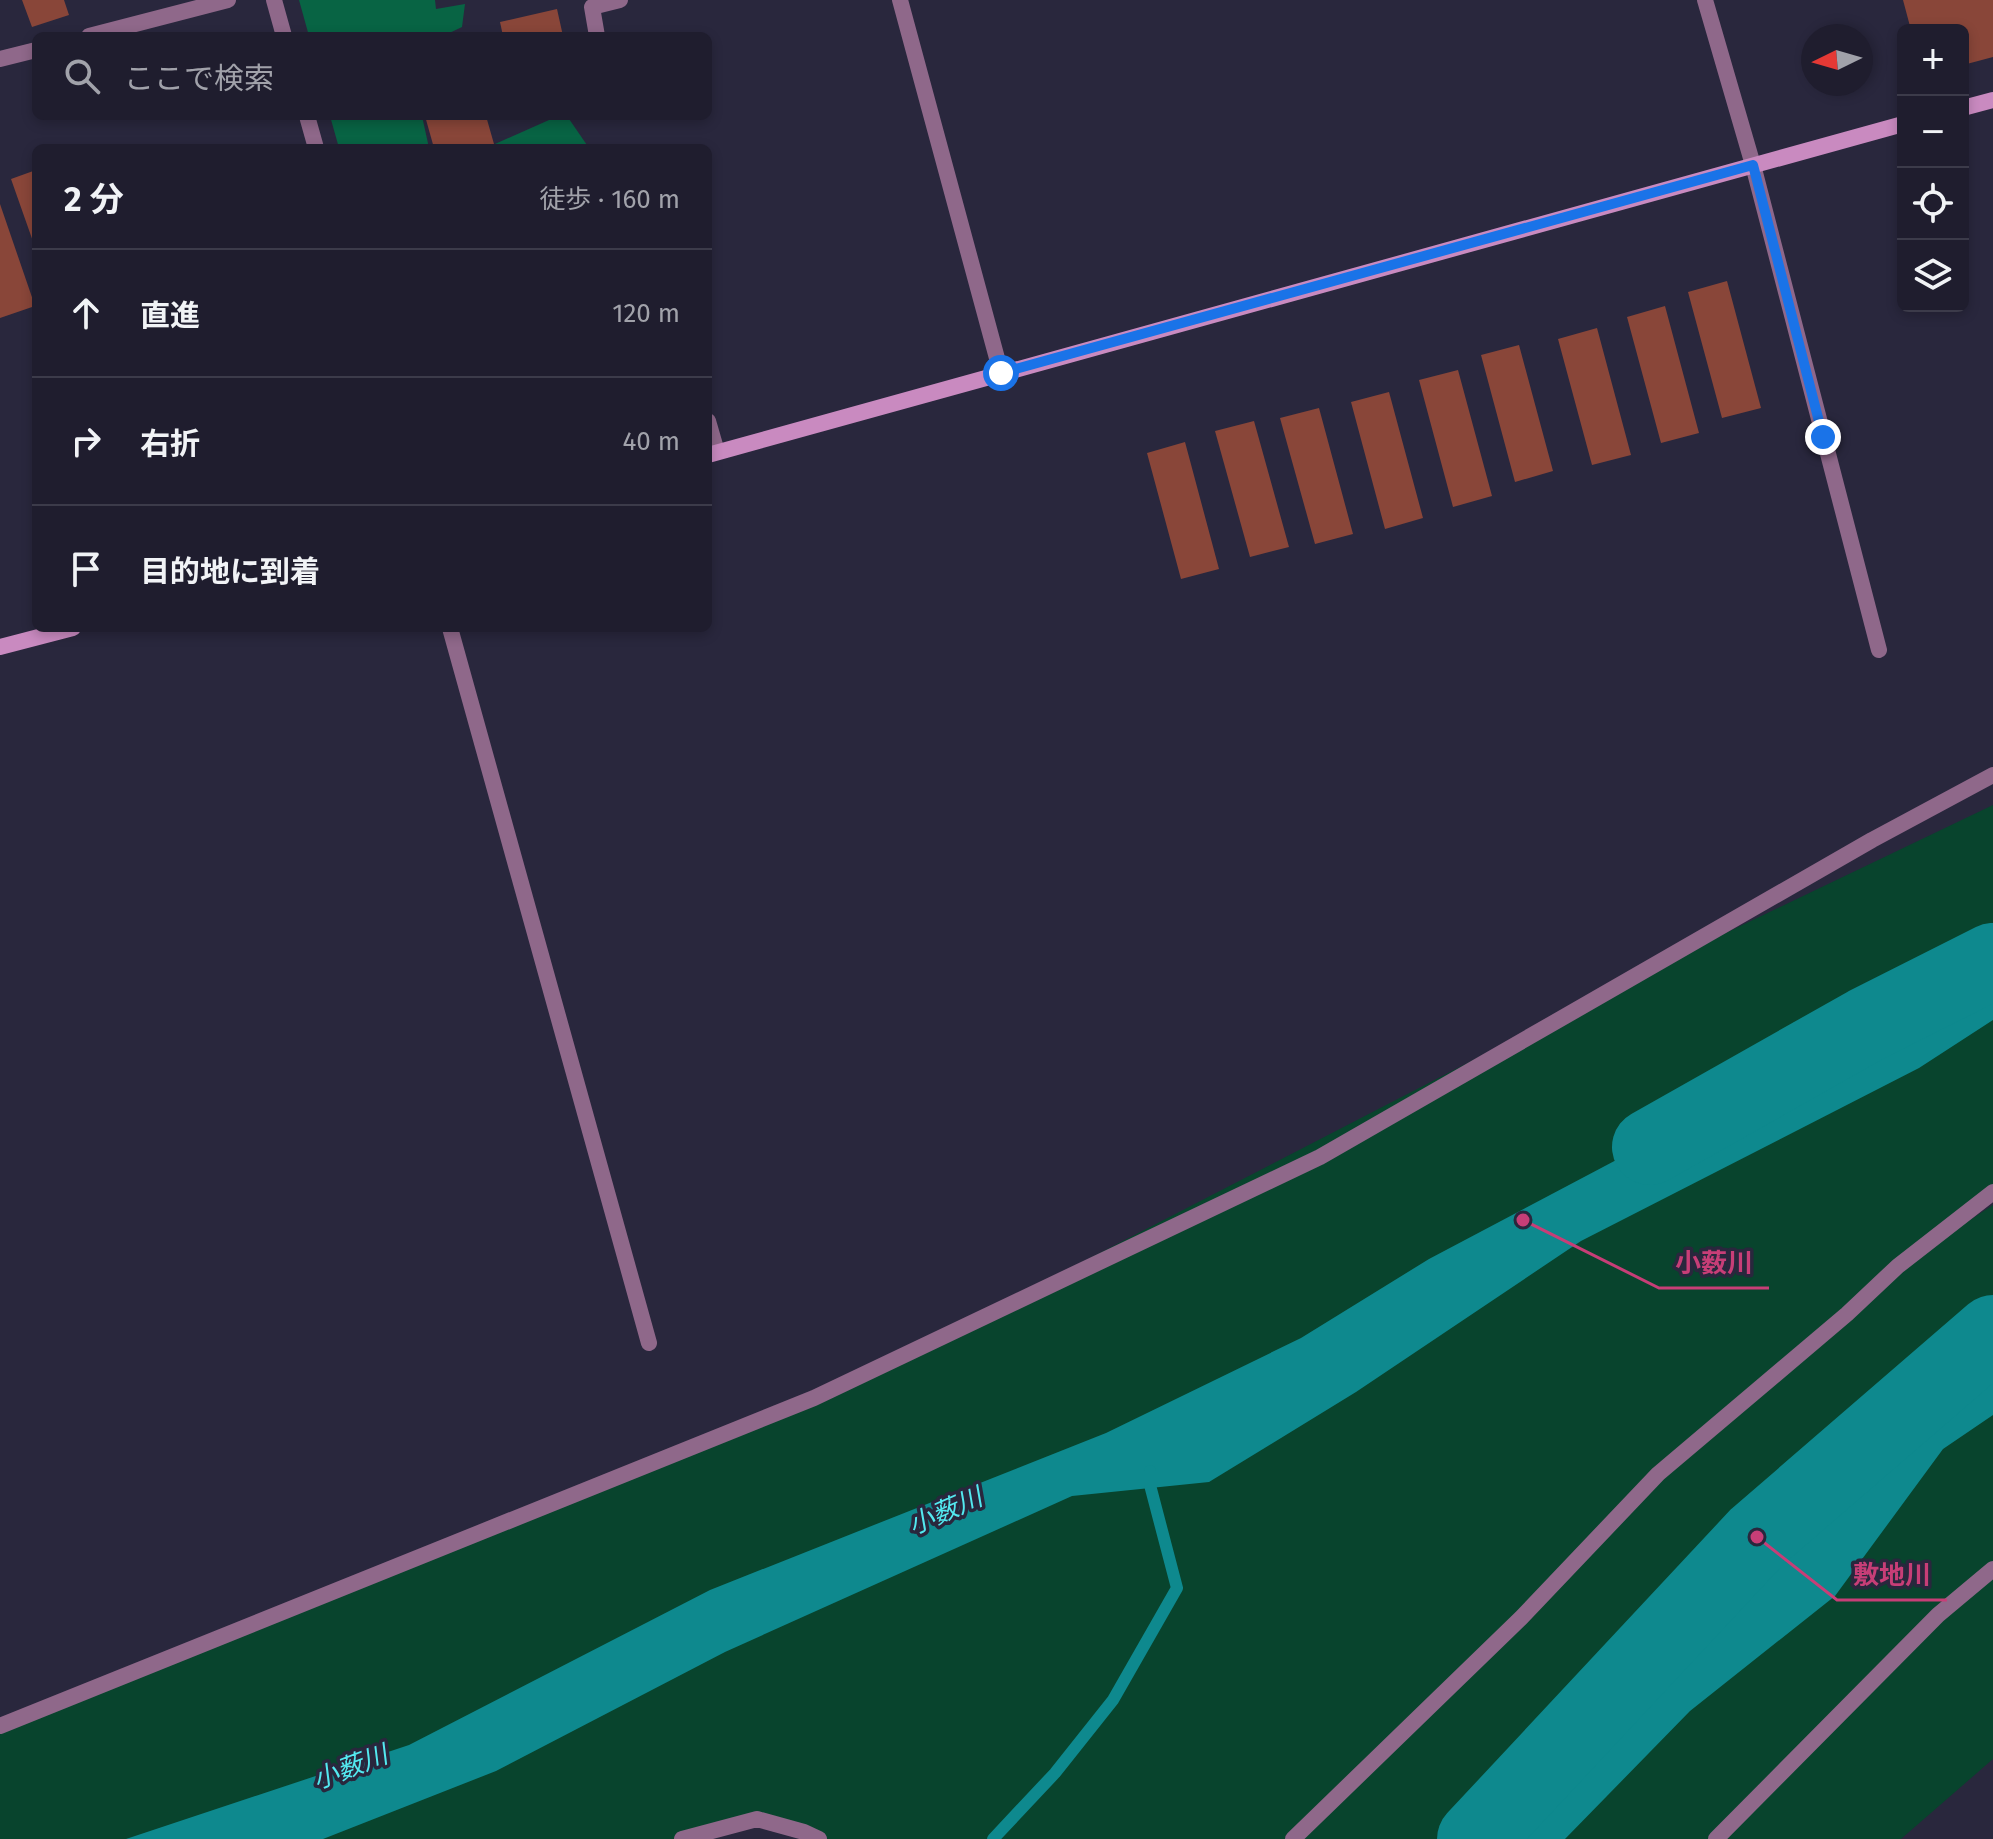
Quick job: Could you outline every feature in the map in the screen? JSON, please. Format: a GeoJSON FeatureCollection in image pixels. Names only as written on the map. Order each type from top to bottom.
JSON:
{"type":"FeatureCollection","features":[{"type":"Feature","properties":{"kind":"street"},"geometry":{"type":"LineString","coordinates":[[104,32],[228,0]]}},
{"type":"Feature","properties":{"kind":"street"},"geometry":{"type":"LineString","coordinates":[[274,0],[283,32]]}},
{"type":"Feature","properties":{"kind":"street"},"geometry":{"type":"LineString","coordinates":[[596,32],[592,7],[620,0]]}},
{"type":"Feature","properties":{"kind":"street"},"geometry":{"type":"LineString","coordinates":[[900,0],[1001,373]]}},
{"type":"Feature","properties":{"kind":"street"},"geometry":{"type":"LineString","coordinates":[[1705,0],[1753,165],[1879,650]]}},
{"type":"Feature","properties":{"kind":"street"},"geometry":{"type":"LineString","coordinates":[[0,59],[32,51]]}},
{"type":"Feature","properties":{"kind":"street"},"geometry":{"type":"LineString","coordinates":[[1969,106],[1993,100]]}},
{"type":"Feature","properties":{"kind":"street"},"geometry":{"type":"LineString","coordinates":[[308,120],[315,144]]}},
{"type":"Feature","properties":{"kind":"street"},"geometry":{"type":"LineString","coordinates":[[712,453],[1897,126]]}},
{"type":"Feature","properties":{"kind":"street"},"geometry":{"type":"LineString","coordinates":[[0,647],[58,632]]}},
{"type":"Feature","properties":{"kind":"street"},"geometry":{"type":"LineString","coordinates":[[451,632],[649,1343]]}},
{"type":"Feature","properties":{"kind":"street"},"geometry":{"type":"LineString","coordinates":[[0,1726],[814,1398],[1292,1171],[1872,840],[1993,775]]}},
{"type":"Feature","properties":{"kind":"street"},"geometry":{"type":"LineString","coordinates":[[1293,1839],[1521,1618],[1658,1474],[1847,1314],[1898,1266],[1993,1192]]}},
{"type":"Feature","properties":{"kind":"street"},"geometry":{"type":"LineString","coordinates":[[1716,1839],[1938,1615],[1993,1569]]}},
{"type":"Feature","properties":{"kind":"street"},"geometry":{"type":"LineString","coordinates":[[682,1839],[757,1819],[819,1839]]}},
{"type":"Feature","properties":{"kind":"shaded area"},"geometry":{"type":"Polygon","coordinates":[[[299,0],[435,0],[436,9],[465,4],[462,27],[451,32],[308,32],[299,0]]]}},
{"type":"Feature","properties":{"kind":"shaded area"},"geometry":{"type":"Polygon","coordinates":[[[331,120],[423,120],[428,144],[338,144],[331,120]]]}},
{"type":"Feature","properties":{"kind":"shaded area"},"geometry":{"type":"Polygon","coordinates":[[[549,120],[570,120],[586,144],[495,144],[549,120]]]}},
{"type":"Feature","properties":{"kind":"shaded area"},"geometry":{"type":"Polygon","coordinates":[[[1993,805],[1993,1193],[1936,1242],[1993,1205],[1993,1759],[1901,1839],[812,1839],[757,1819],[686,1839],[0,1839],[0,1725],[908,1352],[1640,974],[1993,805]]]}},
{"type":"Feature","properties":{"kind":"water"},"geometry":{"type":"Polygon","coordinates":[[[1993,961],[1993,1020],[1919,1068],[1581,1241],[1356,1392],[1209,1482],[1072,1496],[725,1652],[496,1771],[323,1839],[126,1839],[409,1745],[710,1590],[1106,1433],[1301,1338],[1429,1259],[1993,961]]]}},
{"type":"Feature","properties":{"kind":"water"},"geometry":{"type":"Polygon","coordinates":[[[1993,1308],[1993,1415],[1943,1449],[1835,1596],[1690,1711],[1565,1839],[1470,1839],[1489,1824],[1561,1701],[1670,1630],[1757,1537],[1805,1475],[1993,1308]]]}},
{"type":"Feature","properties":{"kind":"building"},"geometry":{"type":"Polygon","coordinates":[[[22,0],[64,0],[69,15],[32,27],[22,0]]]}},
{"type":"Feature","properties":{"kind":"building"},"geometry":{"type":"Polygon","coordinates":[[[1903,0],[1993,0],[1993,57],[1969,63],[1969,24],[1909,24],[1903,0]]]}},
{"type":"Feature","properties":{"kind":"building"},"geometry":{"type":"Polygon","coordinates":[[[557,9],[562,32],[502,32],[500,22],[557,9]]]}},
{"type":"Feature","properties":{"kind":"building"},"geometry":{"type":"Polygon","coordinates":[[[426,120],[487,120],[494,144],[433,144],[426,120]]]}},
{"type":"Feature","properties":{"kind":"building"},"geometry":{"type":"Polygon","coordinates":[[[32,171],[32,239],[11,179],[32,171]]]}},
{"type":"Feature","properties":{"kind":"building"},"geometry":{"type":"Polygon","coordinates":[[[0,204],[32,297],[32,307],[0,318],[0,204]]]}},
{"type":"Feature","properties":{"kind":"building"},"geometry":{"type":"Polygon","coordinates":[[[1727,281],[1761,408],[1722,418],[1688,292],[1727,281]]]}},
{"type":"Feature","properties":{"kind":"building"},"geometry":{"type":"Polygon","coordinates":[[[1665,306],[1699,433],[1661,443],[1627,317],[1665,306]]]}},
{"type":"Feature","properties":{"kind":"building"},"geometry":{"type":"Polygon","coordinates":[[[1597,328],[1631,455],[1592,465],[1558,339],[1597,328]]]}},
{"type":"Feature","properties":{"kind":"building"},"geometry":{"type":"Polygon","coordinates":[[[1519,345],[1553,471],[1515,482],[1481,355],[1519,345]]]}},
{"type":"Feature","properties":{"kind":"building"},"geometry":{"type":"Polygon","coordinates":[[[1458,370],[1492,496],[1453,507],[1419,380],[1458,370]]]}},
{"type":"Feature","properties":{"kind":"building"},"geometry":{"type":"Polygon","coordinates":[[[1389,392],[1423,518],[1385,529],[1351,402],[1389,392]]]}},
{"type":"Feature","properties":{"kind":"building"},"geometry":{"type":"Polygon","coordinates":[[[1319,408],[1353,534],[1315,544],[1280,418],[1319,408]]]}},
{"type":"Feature","properties":{"kind":"building"},"geometry":{"type":"Polygon","coordinates":[[[1254,421],[1289,547],[1250,557],[1215,431],[1254,421]]]}},
{"type":"Feature","properties":{"kind":"building"},"geometry":{"type":"Polygon","coordinates":[[[1185,442],[1219,569],[1181,579],[1147,453],[1185,442]]]}},
{"type":"Feature","properties":{"kind":"waterway","name":"小薮川"},"geometry":{"type":"LineString","coordinates":[[1650,1147],[1866,1025],[1993,961]]}},
{"type":"Feature","properties":{"kind":"waterway"},"geometry":{"type":"LineString","coordinates":[[1475,1839],[1757,1537],[1993,1333]]}},
{"type":"Feature","properties":{"kind":"waterway"},"geometry":{"type":"LineString","coordinates":[[993,1839],[1055,1773],[1113,1700],[1177,1588],[1150,1485],[1150,1471]]}},
{"type":"Feature","properties":{"kind":"place","name":"小薮川"},"geometry":{"type":"Point","coordinates":[1523,1220]}},
{"type":"Feature","properties":{"kind":"place","name":"敷地川"},"geometry":{"type":"Point","coordinates":[1757,1537]}},
{"type":"Feature","properties":{"kind":"route"},"geometry":{"type":"LineString","coordinates":[[1001,373],[1753,165],[1823,437]]}}]}
